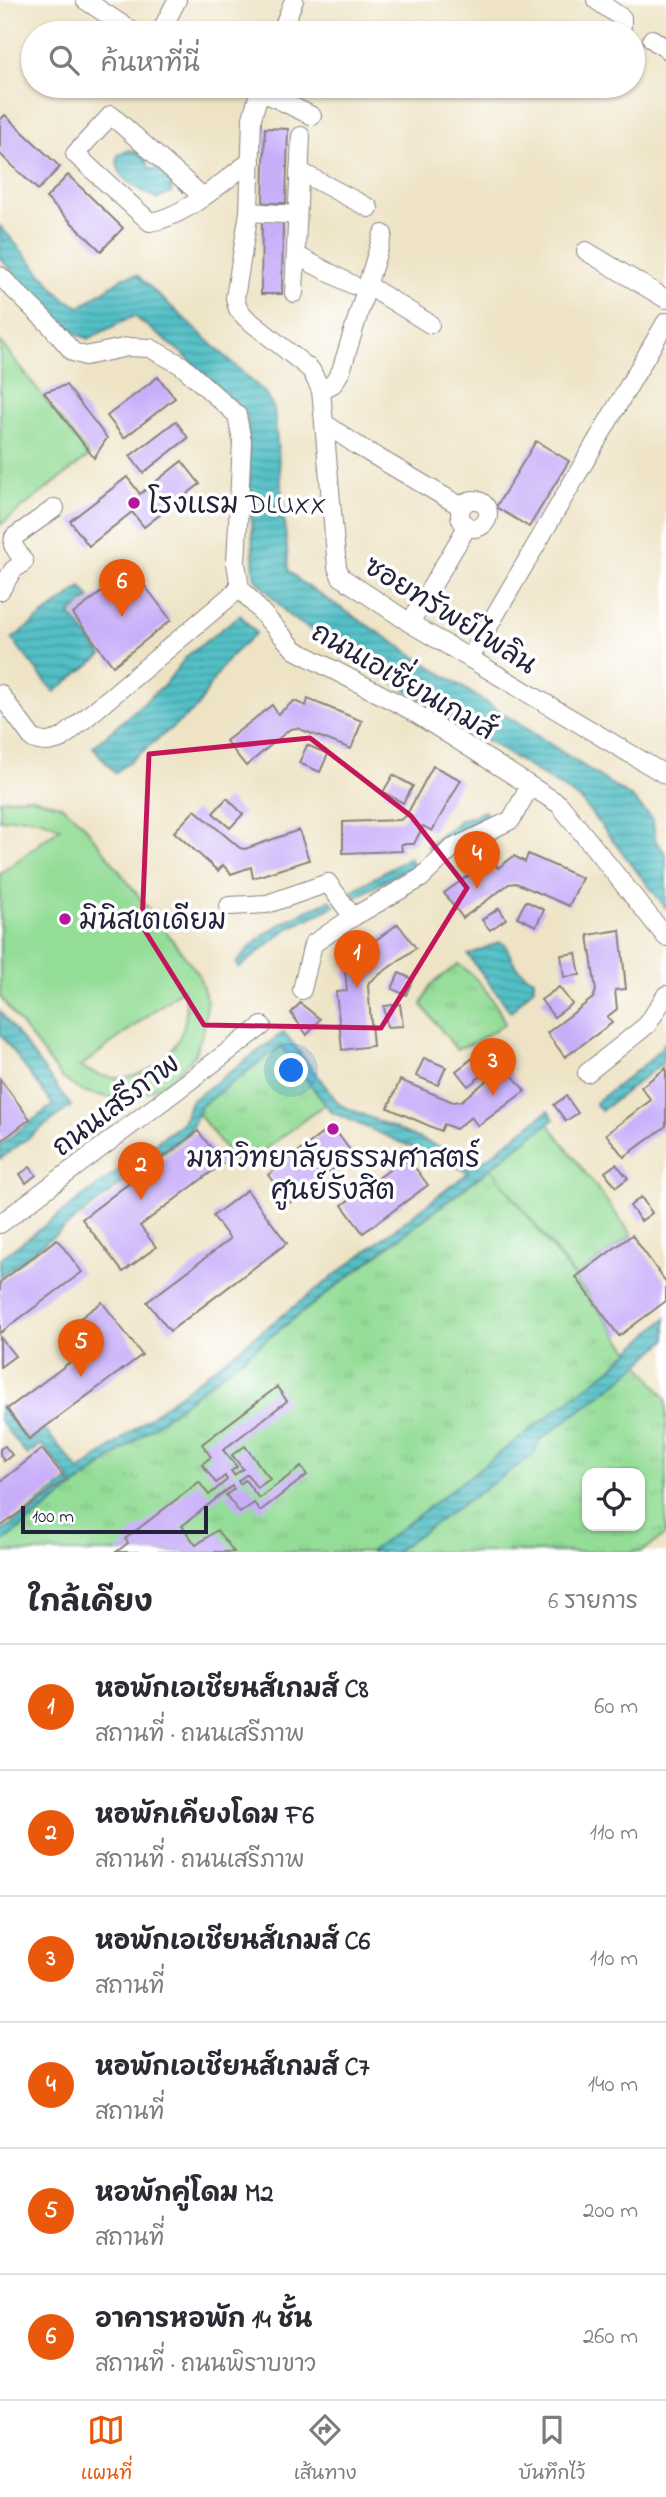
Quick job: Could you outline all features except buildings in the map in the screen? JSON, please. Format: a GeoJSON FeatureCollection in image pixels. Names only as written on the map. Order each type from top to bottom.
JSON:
{"type":"FeatureCollection","features":[{"type":"Feature","properties":{"kind":"street"},"geometry":{"type":"LineString","coordinates":[[166,21],[177,0]]}},
{"type":"Feature","properties":{"kind":"street"},"geometry":{"type":"LineString","coordinates":[[286,21],[294,0]]}},
{"type":"Feature","properties":{"kind":"street"},"geometry":{"type":"LineString","coordinates":[[596,0],[622,18],[622,21]]}},
{"type":"Feature","properties":{"kind":"street"},"geometry":{"type":"LineString","coordinates":[[92,2],[118,21]]}},
{"type":"Feature","properties":{"kind":"street","name":"ซอยทรัพย์ไพลิน"},"geometry":{"type":"LineString","coordinates":[[258,98],[250,136],[249,212],[235,298],[238,309],[311,370],[321,390],[337,567],[341,578],[410,623],[666,775]]}},
{"type":"Feature","properties":{"kind":"street"},"geometry":{"type":"LineString","coordinates":[[278,98],[312,117]]}},
{"type":"Feature","properties":{"kind":"street"},"geometry":{"type":"LineString","coordinates":[[202,196],[111,115],[75,154],[150,222],[167,219],[182,212],[251,161]]}},
{"type":"Feature","properties":{"kind":"street"},"geometry":{"type":"LineString","coordinates":[[294,293],[301,136]]}},
{"type":"Feature","properties":{"kind":"street"},"geometry":{"type":"LineString","coordinates":[[299,171],[369,208]]}},
{"type":"Feature","properties":{"kind":"street"},"geometry":{"type":"LineString","coordinates":[[249,212],[297,215]]}},
{"type":"Feature","properties":{"kind":"street"},"geometry":{"type":"LineString","coordinates":[[321,390],[333,384],[341,372],[360,285],[383,234]]}},
{"type":"Feature","properties":{"kind":"street"},"geometry":{"type":"LineString","coordinates":[[586,251],[666,299]]}},
{"type":"Feature","properties":{"kind":"street"},"geometry":{"type":"LineString","coordinates":[[296,255],[360,285],[430,324]]}},
{"type":"Feature","properties":{"kind":"street"},"geometry":{"type":"LineString","coordinates":[[0,275],[73,352],[85,356],[128,347],[150,348],[181,365],[237,415],[242,441],[236,563],[240,588],[62,738],[50,742],[33,739],[0,694]]}},
{"type":"Feature","properties":{"kind":"street"},"geometry":{"type":"LineString","coordinates":[[470,658],[666,322]]}},
{"type":"Feature","properties":{"kind":"street"},"geometry":{"type":"LineString","coordinates":[[324,423],[461,507]]}},
{"type":"Feature","properties":{"kind":"street"},"geometry":{"type":"LineString","coordinates":[[469,500],[479,500],[488,509],[487,521],[478,528],[467,527],[460,518],[461,507],[469,500]]}},
{"type":"Feature","properties":{"kind":"street"},"geometry":{"type":"LineString","coordinates":[[0,591],[13,570],[24,562],[13,545],[14,537],[55,508]]}},
{"type":"Feature","properties":{"kind":"street"},"geometry":{"type":"LineString","coordinates":[[410,623],[467,527]]}},
{"type":"Feature","properties":{"kind":"street","name":"ถนนเอเซี่ยนเกมส์"},"geometry":{"type":"LineString","coordinates":[[240,588],[295,650],[407,708],[559,804],[666,937]]}},
{"type":"Feature","properties":{"kind":"street"},"geometry":{"type":"LineString","coordinates":[[302,990],[313,944],[353,917],[421,878],[451,849],[511,820],[530,786]]}},
{"type":"Feature","properties":{"kind":"street"},"geometry":{"type":"LineString","coordinates":[[229,906],[267,904],[328,883],[353,917]]}},
{"type":"Feature","properties":{"kind":"street"},"geometry":{"type":"LineString","coordinates":[[587,1073],[647,1025],[666,995]]}},
{"type":"Feature","properties":{"kind":"street","name":"ถนนเสรีภาพ"},"geometry":{"type":"LineString","coordinates":[[0,1224],[262,1026]]}},
{"type":"Feature","properties":{"kind":"highlighted area"},"geometry":{"type":"Polygon","coordinates":[[[310,738],[411,816],[467,888],[381,1028],[204,1025],[142,926],[149,754],[310,738]]]}},
{"type":"Feature","properties":{"kind":"green space"},"geometry":{"type":"Polygon","coordinates":[[[0,341],[89,456],[0,525],[0,341]]]}},
{"type":"Feature","properties":{"kind":"green space","name":"มินิสเตเดียม"},"geometry":{"type":"Polygon","coordinates":[[[29,797],[62,806],[83,824],[199,975],[207,1001],[204,1029],[194,1056],[172,1079],[147,1092],[112,1098],[81,1091],[62,1078],[0,997],[0,874],[60,828],[31,818],[0,820],[0,800],[29,797]],[[183,989],[80,1067],[116,1078],[137,1075],[151,1068],[163,1059],[181,1034],[186,1004],[183,989]]]}},
{"type":"Feature","properties":{"kind":"green space"},"geometry":{"type":"Polygon","coordinates":[[[458,964],[486,990],[505,1024],[473,1043],[456,1049],[422,1005],[430,986],[458,964]]]}},
{"type":"Feature","properties":{"kind":"green space"},"geometry":{"type":"Polygon","coordinates":[[[281,1046],[325,1104],[240,1168],[198,1113],[201,1106],[281,1046]]]}},
{"type":"Feature","properties":{"kind":"green space"},"geometry":{"type":"Polygon","coordinates":[[[548,1123],[632,1235],[576,1277],[491,1168],[548,1123]]]}},
{"type":"Feature","properties":{"kind":"green space"},"geometry":{"type":"Polygon","coordinates":[[[491,1168],[666,1399],[666,1535],[641,1552],[0,1552],[0,1544],[491,1168]]]}},
{"type":"Feature","properties":{"kind":"water"},"geometry":{"type":"Polygon","coordinates":[[[130,150],[142,156],[149,168],[162,172],[172,183],[171,193],[158,199],[123,177],[117,163],[118,155],[130,150]]]}},
{"type":"Feature","properties":{"kind":"water"},"geometry":{"type":"Polygon","coordinates":[[[0,226],[62,297],[80,307],[124,277],[137,275],[266,394],[274,409],[289,571],[301,582],[631,797],[653,819],[655,840],[666,854],[666,908],[580,799],[289,616],[254,576],[247,416],[183,354],[134,316],[88,339],[56,324],[0,258],[0,226]]]}},
{"type":"Feature","properties":{"kind":"water"},"geometry":{"type":"Polygon","coordinates":[[[81,587],[90,598],[70,614],[102,655],[54,692],[12,639],[81,587]]]}},
{"type":"Feature","properties":{"kind":"water"},"geometry":{"type":"Polygon","coordinates":[[[240,615],[256,633],[230,657],[198,707],[115,773],[93,747],[165,684],[187,656],[240,615]]]}},
{"type":"Feature","properties":{"kind":"water"},"geometry":{"type":"Polygon","coordinates":[[[485,811],[487,820],[465,828],[431,852],[427,846],[461,820],[485,811]]]}},
{"type":"Feature","properties":{"kind":"water"},"geometry":{"type":"Polygon","coordinates":[[[409,858],[414,865],[356,897],[351,891],[409,858]]]}},
{"type":"Feature","properties":{"kind":"water"},"geometry":{"type":"Polygon","coordinates":[[[330,900],[335,906],[287,929],[239,968],[236,964],[266,933],[330,900]]]}},
{"type":"Feature","properties":{"kind":"water"},"geometry":{"type":"Polygon","coordinates":[[[499,942],[506,945],[519,969],[534,979],[534,987],[511,1012],[468,955],[499,942]]]}},
{"type":"Feature","properties":{"kind":"water"},"geometry":{"type":"Polygon","coordinates":[[[0,1011],[71,1106],[0,1159],[0,1145],[53,1105],[0,1034],[0,1011]]]}},
{"type":"Feature","properties":{"kind":"water"},"geometry":{"type":"Polygon","coordinates":[[[284,1032],[340,1105],[479,1164],[548,1111],[554,1119],[0,1544],[0,1533],[70,1479],[41,1444],[27,1455],[0,1421],[0,1405],[28,1441],[45,1430],[80,1471],[469,1172],[331,1112],[281,1046],[201,1106],[190,1132],[0,1277],[0,1259],[183,1122],[191,1101],[284,1032]]]}},
{"type":"Feature","properties":{"kind":"water"},"geometry":{"type":"Polygon","coordinates":[[[666,1042],[664,1062],[601,1111],[595,1103],[650,1060],[666,1042]]]}},
{"type":"Feature","properties":{"kind":"water"},"geometry":{"type":"Polygon","coordinates":[[[666,1318],[666,1340],[621,1380],[540,1440],[533,1455],[394,1552],[370,1552],[610,1369],[666,1318]]]}},
{"type":"Feature","properties":{"kind":"place","name":"โรงแรม DLUXX"},"geometry":{"type":"Point","coordinates":[134,503]}},
{"type":"Feature","properties":{"kind":"place","name":"อาคารหอพัก 14 ชั้น"},"geometry":{"type":"Point","coordinates":[122,617]}},
{"type":"Feature","properties":{"kind":"place","name":"หอพักเอเชียนส์เกมส์ C7"},"geometry":{"type":"Point","coordinates":[477,889]}},
{"type":"Feature","properties":{"kind":"place","name":"มินิสเตเดียม"},"geometry":{"type":"Point","coordinates":[65,919]}},
{"type":"Feature","properties":{"kind":"place","name":"หอพักเอเชียนส์เกมส์ C8"},"geometry":{"type":"Point","coordinates":[357,988]}},
{"type":"Feature","properties":{"kind":"place","name":"หอพักเอเชียนส์เกมส์ C6"},"geometry":{"type":"Point","coordinates":[493,1096]}},
{"type":"Feature","properties":{"kind":"place","name":"มหาวิทยาลัยธรรมศาสตร์ ศูนย์รังสิต"},"geometry":{"type":"Point","coordinates":[333,1129]}},
{"type":"Feature","properties":{"kind":"place","name":"หอพักเคียงโดม F6"},"geometry":{"type":"Point","coordinates":[141,1200]}},
{"type":"Feature","properties":{"kind":"place","name":"หอพักคู่โดม M2"},"geometry":{"type":"Point","coordinates":[81,1377]}}]}
